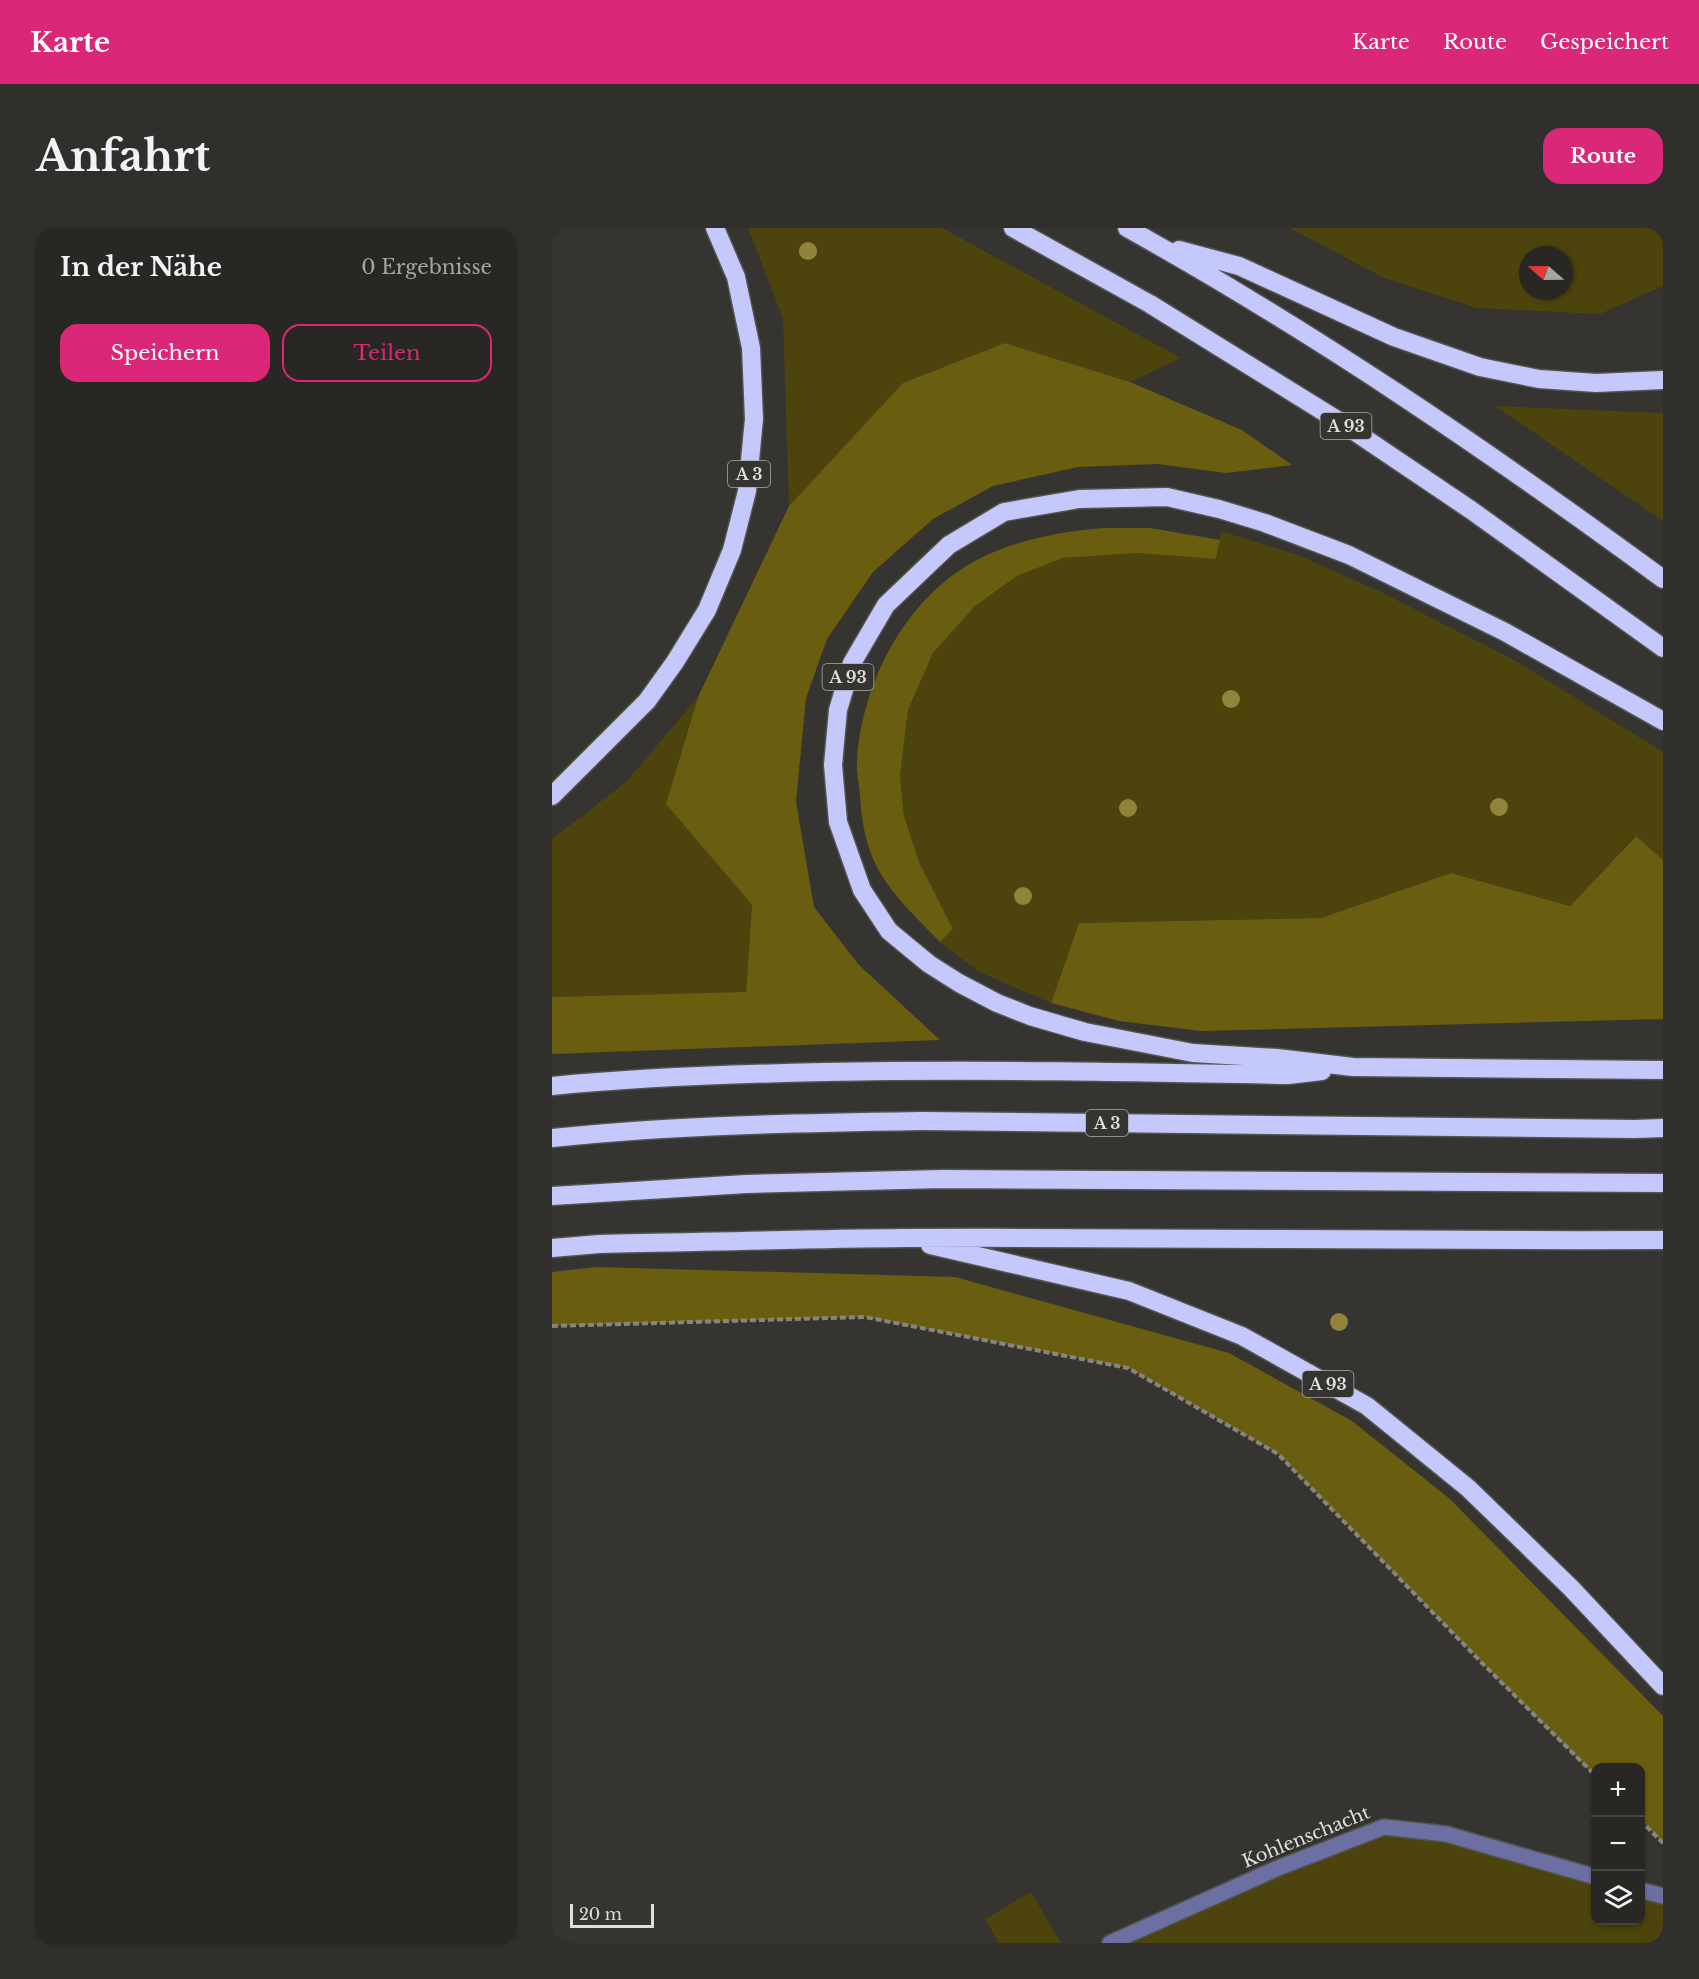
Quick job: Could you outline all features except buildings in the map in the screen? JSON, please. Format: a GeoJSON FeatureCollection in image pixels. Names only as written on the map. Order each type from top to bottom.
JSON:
{"type":"FeatureCollection","features":[{"type":"Feature","properties":{"kind":"highway","name":"A 3"},"geometry":{"type":"LineString","coordinates":[[552,796],[647,701],[675,662],[707,610],[732,550],[747,491],[753,429],[751,348],[736,277],[715,228]]}},
{"type":"Feature","properties":{"kind":"highway","name":"A 93"},"geometry":{"type":"LineString","coordinates":[[1013,228],[1150,304],[1341,423],[1471,510],[1663,648]]}},
{"type":"Feature","properties":{"kind":"highway"},"geometry":{"type":"LineString","coordinates":[[1127,228],[1351,362],[1551,496],[1663,579]]}},
{"type":"Feature","properties":{"kind":"highway"},"geometry":{"type":"LineString","coordinates":[[1155,244],[1239,266],[1394,337],[1480,367],[1539,379],[1596,383],[1663,380]]}},
{"type":"Feature","properties":{"kind":"highway","name":"A 93"},"geometry":{"type":"LineString","coordinates":[[1353,1067],[1277,1058],[1193,1053],[1074,1029],[997,1003],[930,964],[889,931],[862,890],[838,822],[833,765],[838,710],[852,663],[885,605],[949,545],[1004,512],[1079,499],[1167,497],[1220,509],[1265,523],[1349,555],[1505,632],[1663,721]]}},
{"type":"Feature","properties":{"kind":"highway"},"geometry":{"type":"LineString","coordinates":[[552,1086],[739,1074],[1023,1070],[1288,1075],[1353,1067],[1663,1070]]}},
{"type":"Feature","properties":{"kind":"highway","name":"A 3"},"geometry":{"type":"LineString","coordinates":[[552,1138],[641,1130],[922,1121],[1663,1128]]}},
{"type":"Feature","properties":{"kind":"highway"},"geometry":{"type":"LineString","coordinates":[[552,1196],[746,1184],[943,1179],[1663,1183]]}},
{"type":"Feature","properties":{"kind":"highway","name":"A 93"},"geometry":{"type":"LineString","coordinates":[[902,1238],[1129,1291],[1242,1336],[1367,1406],[1468,1488],[1571,1588],[1663,1686]]}},
{"type":"Feature","properties":{"kind":"highway"},"geometry":{"type":"LineString","coordinates":[[552,1248],[599,1244],[902,1238],[1663,1240]]}},
{"type":"Feature","properties":{"kind":"lane","name":"Kohlenschacht"},"geometry":{"type":"LineString","coordinates":[[1110,1943],[1278,1868],[1384,1827],[1446,1834],[1591,1876]]}},
{"type":"Feature","properties":{"kind":"lane"},"geometry":{"type":"LineString","coordinates":[[1645,1891],[1663,1896]]}},
{"type":"Feature","properties":{"kind":"path"},"geometry":{"type":"LineString","coordinates":[[552,1326],[865,1317],[1128,1368],[1278,1454],[1591,1771]]}},
{"type":"Feature","properties":{"kind":"path"},"geometry":{"type":"LineString","coordinates":[[1645,1824],[1663,1843]]}},
{"type":"Feature","properties":{"kind":"shaded area"},"geometry":{"type":"Polygon","coordinates":[[[748,228],[942,228],[1181,358],[1130,382],[1005,343],[903,384],[789,506],[783,319],[748,228]]]}},
{"type":"Feature","properties":{"kind":"shaded area"},"geometry":{"type":"Polygon","coordinates":[[[1290,228],[1663,228],[1663,286],[1600,314],[1477,308],[1384,278],[1290,228]]]}},
{"type":"Feature","properties":{"kind":"shaded area"},"geometry":{"type":"Polygon","coordinates":[[[1005,343],[1130,382],[1242,430],[1292,465],[1226,473],[1158,464],[1078,467],[993,486],[933,519],[873,572],[827,639],[806,698],[796,802],[814,907],[859,965],[940,1040],[552,1054],[552,997],[746,992],[752,905],[666,804],[698,697],[789,506],[903,383],[1005,343]]]}},
{"type":"Feature","properties":{"kind":"shaded area"},"geometry":{"type":"Polygon","coordinates":[[[1495,406],[1663,413],[1663,521],[1495,406]]]}},
{"type":"Feature","properties":{"kind":"shaded area"},"geometry":{"type":"Polygon","coordinates":[[[1104,528],[1150,528],[1220,540],[1216,559],[1137,553],[1063,558],[1017,576],[975,606],[933,653],[908,710],[900,776],[904,816],[919,862],[953,929],[940,942],[887,884],[874,861],[866,837],[861,812],[857,759],[868,701],[878,673],[891,646],[927,598],[948,579],[973,562],[1004,548],[1037,538],[1104,528]]]}},
{"type":"Feature","properties":{"kind":"shaded area"},"geometry":{"type":"Polygon","coordinates":[[[1221,531],[1298,555],[1381,592],[1516,661],[1663,752],[1663,860],[1635,836],[1570,906],[1451,873],[1321,918],[1079,923],[1051,1003],[979,972],[940,942],[953,929],[919,862],[904,816],[900,776],[908,710],[933,653],[975,606],[1017,576],[1063,558],[1137,553],[1216,559],[1221,531]]]}},
{"type":"Feature","properties":{"kind":"shaded area"},"geometry":{"type":"Polygon","coordinates":[[[698,697],[666,804],[752,905],[746,993],[552,997],[552,839],[626,782],[698,697]]]}},
{"type":"Feature","properties":{"kind":"shaded area"},"geometry":{"type":"Polygon","coordinates":[[[1636,836],[1663,860],[1663,1019],[1201,1031],[1119,1021],[1051,1003],[1079,923],[1321,918],[1451,873],[1570,906],[1636,836]]]}},
{"type":"Feature","properties":{"kind":"shaded area"},"geometry":{"type":"Polygon","coordinates":[[[596,1267],[955,1277],[1229,1353],[1352,1421],[1450,1499],[1663,1716],[1663,1843],[1645,1824],[1645,1763],[1591,1763],[1591,1772],[1278,1454],[1128,1368],[865,1317],[552,1326],[552,1272],[596,1267]]]}},
{"type":"Feature","properties":{"kind":"shaded area"},"geometry":{"type":"Polygon","coordinates":[[[1384,1827],[1591,1876],[1591,1925],[1645,1925],[1645,1891],[1663,1896],[1663,1943],[1110,1943],[1384,1827]]]}},
{"type":"Feature","properties":{"kind":"shaded area"},"geometry":{"type":"Polygon","coordinates":[[[1031,1892],[1061,1943],[999,1943],[985,1919],[1031,1892]]]}}]}
